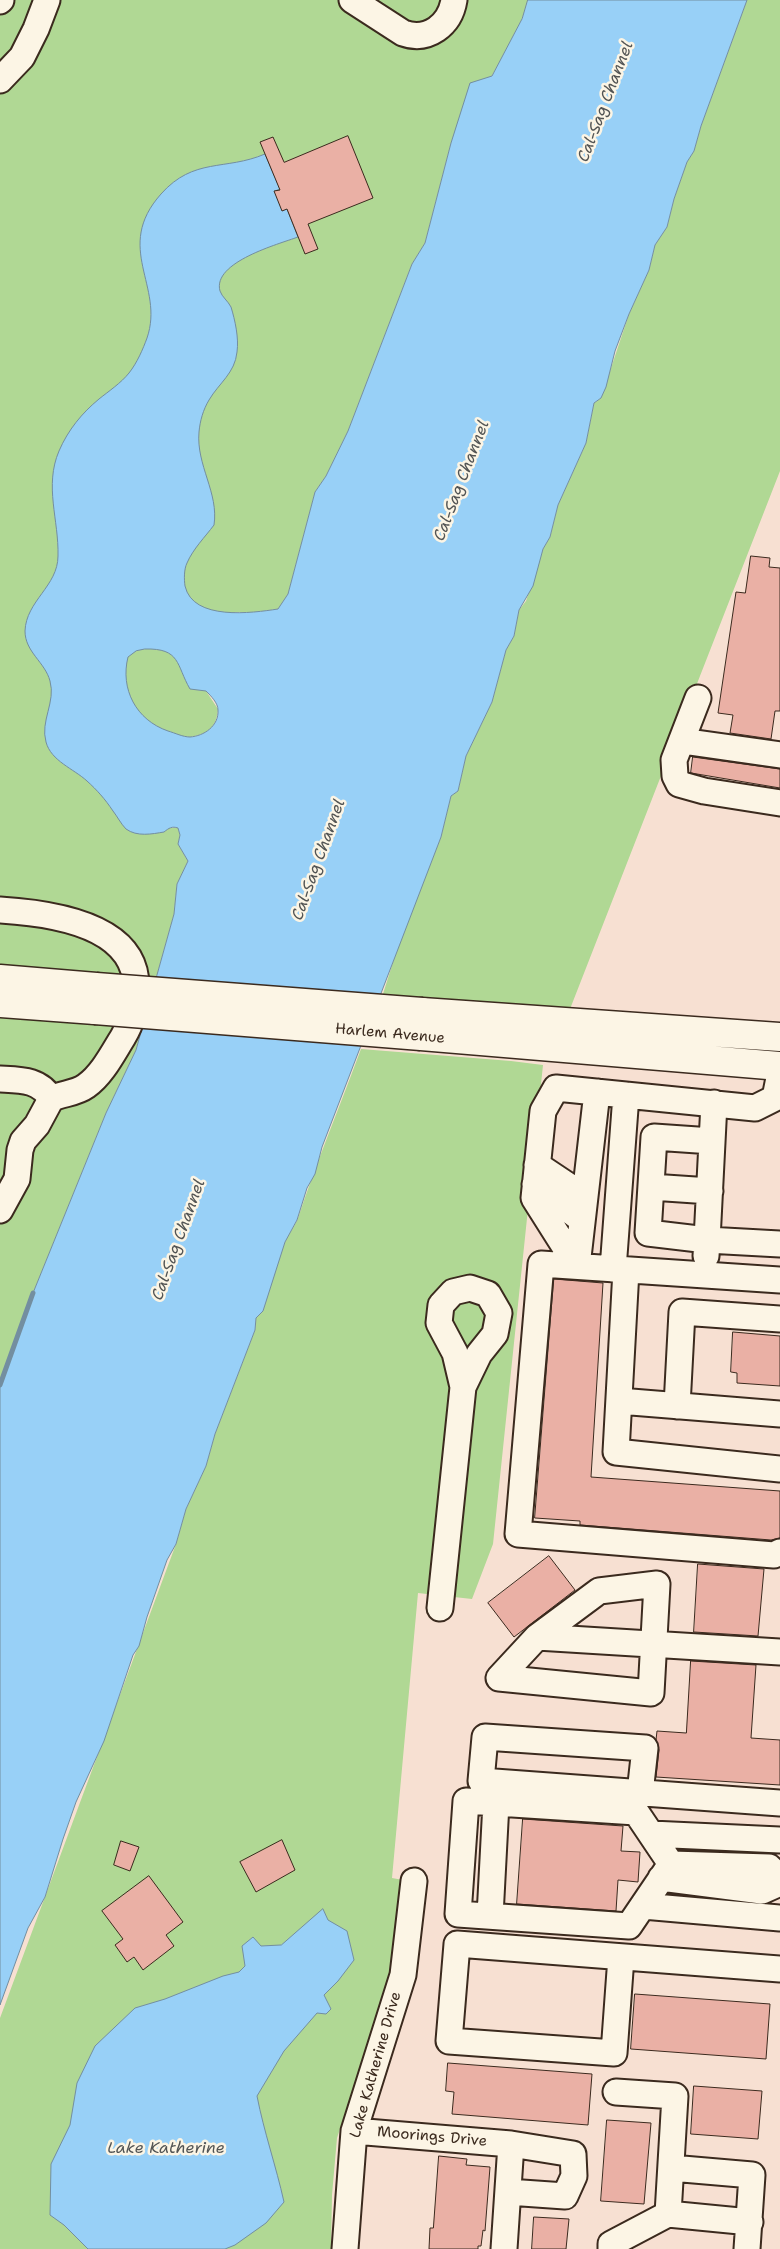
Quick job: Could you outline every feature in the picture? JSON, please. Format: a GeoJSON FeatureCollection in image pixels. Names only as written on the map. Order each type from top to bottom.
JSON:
{"type":"FeatureCollection","features":[{"type":"Feature","properties":{"kind":"main road","name":"Harlem Avenue"},"geometry":{"type":"LineString","coordinates":[[0,979],[95,999]]}},
{"type":"Feature","properties":{"kind":"main road","name":"Harlem Avenue"},"geometry":{"type":"LineString","coordinates":[[0,1003],[95,999],[422,1024],[780,1037]]}},
{"type":"Feature","properties":{"kind":"main road","name":"Harlem Avenue"},"geometry":{"type":"LineString","coordinates":[[422,1024],[780,1066]]}},
{"type":"Feature","properties":{"kind":"street"},"geometry":{"type":"LineString","coordinates":[[0,80],[22,57],[36,29],[46,0]]}},
{"type":"Feature","properties":{"kind":"street"},"geometry":{"type":"LineString","coordinates":[[352,0],[404,33],[412,36],[424,36],[444,23],[452,11],[454,0]]}},
{"type":"Feature","properties":{"kind":"street"},"geometry":{"type":"LineString","coordinates":[[698,698],[673,768],[679,784],[704,792],[780,802]]}},
{"type":"Feature","properties":{"kind":"street"},"geometry":{"type":"LineString","coordinates":[[682,741],[780,755]]}},
{"type":"Feature","properties":{"kind":"street"},"geometry":{"type":"LineString","coordinates":[[0,910],[54,917],[91,927],[114,941],[128,954],[134,969],[136,983],[133,1015],[128,1028],[110,1058],[86,1086],[51,1099],[36,1125],[22,1141],[17,1179],[0,1210]]}},
{"type":"Feature","properties":{"kind":"street"},"geometry":{"type":"LineString","coordinates":[[577,1266],[534,1198],[543,1111],[556,1088],[755,1108],[775,1098],[780,1073]]}},
{"type":"Feature","properties":{"kind":"street"},"geometry":{"type":"LineString","coordinates":[[0,1079],[21,1080],[38,1084],[46,1090],[51,1099]]}},
{"type":"Feature","properties":{"kind":"street"},"geometry":{"type":"LineString","coordinates":[[577,1266],[597,1092]]}},
{"type":"Feature","properties":{"kind":"street"},"geometry":{"type":"LineString","coordinates":[[626,1095],[620,1269],[619,1402],[616,1452],[780,1468]]}},
{"type":"Feature","properties":{"kind":"street"},"geometry":{"type":"LineString","coordinates":[[704,1275],[714,1104]]}},
{"type":"Feature","properties":{"kind":"street"},"geometry":{"type":"LineString","coordinates":[[712,1141],[654,1137],[648,1233],[707,1240],[780,1244]]}},
{"type":"Feature","properties":{"kind":"street"},"geometry":{"type":"LineString","coordinates":[[536,1175],[584,1209]]}},
{"type":"Feature","properties":{"kind":"street"},"geometry":{"type":"LineString","coordinates":[[651,1187],[710,1190]]}},
{"type":"Feature","properties":{"kind":"street"},"geometry":{"type":"LineString","coordinates":[[780,1280],[541,1264],[518,1534],[774,1555],[780,1552]]}},
{"type":"Feature","properties":{"kind":"street"},"geometry":{"type":"LineString","coordinates":[[677,1406],[682,1312],[780,1319]]}},
{"type":"Feature","properties":{"kind":"street"},"geometry":{"type":"LineString","coordinates":[[440,1608],[464,1387]]}},
{"type":"Feature","properties":{"kind":"street"},"geometry":{"type":"LineString","coordinates":[[619,1402],[780,1414]]}},
{"type":"Feature","properties":{"kind":"street"},"geometry":{"type":"LineString","coordinates":[[658,1584],[651,1693],[499,1678],[537,1637],[599,1591],[658,1584]]}},
{"type":"Feature","properties":{"kind":"street"},"geometry":{"type":"LineString","coordinates":[[537,1637],[780,1652]]}},
{"type":"Feature","properties":{"kind":"street"},"geometry":{"type":"LineString","coordinates":[[640,1793],[645,1748],[485,1737],[482,1781],[640,1793],[780,1803]]}},
{"type":"Feature","properties":{"kind":"street"},"geometry":{"type":"LineString","coordinates":[[496,1803],[636,1812],[651,1834],[666,1871],[629,1926],[490,1916],[496,1803]]}},
{"type":"Feature","properties":{"kind":"street"},"geometry":{"type":"LineString","coordinates":[[651,1834],[780,1840]]}},
{"type":"Feature","properties":{"kind":"street"},"geometry":{"type":"LineString","coordinates":[[666,1871],[769,1867],[780,1878]]}},
{"type":"Feature","properties":{"kind":"street"},"geometry":{"type":"LineString","coordinates":[[666,1871],[762,1890],[780,1883]]}},
{"type":"Feature","properties":{"kind":"street","name":"Lake Katherine Drive"},"geometry":{"type":"LineString","coordinates":[[345,2249],[354,2131],[403,1975],[414,1881]]}},
{"type":"Feature","properties":{"kind":"street"},"geometry":{"type":"LineString","coordinates":[[643,1906],[780,1918]]}},
{"type":"Feature","properties":{"kind":"street"},"geometry":{"type":"LineString","coordinates":[[620,1957],[614,2053],[449,2040],[457,1944],[780,1969]]}},
{"type":"Feature","properties":{"kind":"street"},"geometry":{"type":"LineString","coordinates":[[616,2092],[675,2096],[668,2214]]}},
{"type":"Feature","properties":{"kind":"street","name":"Moorings Drive"},"geometry":{"type":"LineString","coordinates":[[354,2131],[511,2144],[573,2154],[574,2176],[565,2196],[508,2192]]}},
{"type":"Feature","properties":{"kind":"street"},"geometry":{"type":"LineString","coordinates":[[504,2249],[511,2144]]}},
{"type":"Feature","properties":{"kind":"street"},"geometry":{"type":"LineString","coordinates":[[671,2168],[752,2175],[747,2249]]}},
{"type":"Feature","properties":{"kind":"street"},"geometry":{"type":"LineString","coordinates":[[611,2249],[612,2244],[668,2214],[750,2222]]}},
{"type":"Feature","properties":{"kind":"green space"},"geometry":{"type":"Polygon","coordinates":[[[0,0],[528,0],[522,19],[497,67],[451,143],[425,243],[412,264],[348,431],[326,476],[315,492],[288,594],[278,609],[251,613],[235,612],[206,691],[218,709],[217,716],[210,729],[202,734],[191,737],[168,828],[178,828],[180,835],[178,844],[188,861],[177,884],[174,914],[136,1050],[106,1113],[33,1293],[0,1385],[0,0]]]}},
{"type":"Feature","properties":{"kind":"green space"},"geometry":{"type":"Polygon","coordinates":[[[747,0],[780,0],[780,471],[570,1009],[383,994],[399,943],[441,837],[451,796],[458,791],[466,756],[492,702],[506,650],[514,636],[519,610],[526,601],[543,549],[550,537],[558,505],[586,443],[594,403],[601,398],[629,314],[649,270],[655,245],[667,227],[674,199],[687,162],[694,151],[701,126],[747,0]]]}},
{"type":"Feature","properties":{"kind":"green space"},"geometry":{"type":"Polygon","coordinates":[[[361,1049],[543,1065],[493,1544],[472,1599],[418,1593],[392,1878],[403,1880],[393,1967],[337,2138],[332,2195],[331,2249],[0,2249],[0,2018],[176,1544],[186,1509],[206,1466],[215,1434],[255,1330],[256,1318],[263,1311],[282,1250],[298,1218],[361,1049]]]}},
{"type":"Feature","properties":{"kind":"water","name":"Cal-Sag Channel"},"geometry":{"type":"Polygon","coordinates":[[[528,0],[747,0],[701,126],[694,151],[687,162],[674,199],[667,227],[655,245],[649,270],[615,351],[606,387],[601,398],[594,403],[586,443],[558,505],[550,537],[543,549],[533,586],[519,610],[514,636],[506,650],[492,702],[466,756],[458,791],[451,796],[441,837],[322,1147],[315,1174],[307,1188],[297,1220],[285,1242],[263,1311],[256,1318],[255,1330],[215,1434],[206,1466],[186,1509],[176,1544],[167,1560],[139,1646],[133,1655],[104,1741],[76,1802],[45,1897],[28,1928],[0,2005],[0,1385],[33,1293],[106,1113],[136,1050],[174,914],[177,884],[188,861],[178,844],[180,835],[178,828],[172,827],[164,832],[155,834],[130,832],[122,825],[98,791],[58,760],[46,742],[45,727],[51,696],[50,681],[44,668],[28,645],[25,631],[31,611],[57,567],[58,543],[52,490],[55,464],[63,443],[76,422],[129,373],[140,356],[147,338],[151,319],[150,301],[140,250],[141,232],[147,214],[161,194],[173,182],[186,175],[198,170],[265,154],[280,189],[275,191],[287,209],[298,237],[263,250],[236,263],[226,271],[220,281],[220,291],[231,307],[234,318],[237,352],[233,366],[209,400],[201,420],[199,444],[211,490],[215,513],[214,525],[190,558],[185,568],[184,580],[190,597],[199,605],[211,610],[239,613],[278,609],[288,594],[315,492],[326,476],[348,431],[412,264],[425,243],[451,143],[470,83],[492,76],[522,19],[528,0]],[[157,649],[136,651],[128,657],[126,681],[133,702],[147,719],[157,726],[182,736],[200,735],[210,729],[216,721],[218,707],[216,702],[206,691],[190,689],[176,660],[165,651],[157,649]]]}},
{"type":"Feature","properties":{"kind":"water","name":"Lake Katherine"},"geometry":{"type":"Polygon","coordinates":[[[323,1909],[328,1920],[347,1931],[354,1960],[338,1981],[324,1995],[331,2009],[326,2014],[317,2013],[284,2051],[257,2096],[284,2202],[266,2223],[235,2245],[225,2249],[88,2249],[64,2225],[50,2215],[51,2164],[70,2125],[77,2083],[95,2046],[135,2008],[239,1972],[245,1966],[242,1946],[253,1937],[261,1946],[281,1945],[323,1909]]]}},
{"type":"Feature","properties":{"kind":"building"},"geometry":{"type":"Polygon","coordinates":[[[348,136],[373,198],[308,224],[318,249],[305,254],[287,209],[282,211],[274,191],[280,190],[260,142],[273,137],[284,162],[348,136]]]}},
{"type":"Feature","properties":{"kind":"building"},"geometry":{"type":"Polygon","coordinates":[[[751,556],[770,558],[769,567],[780,568],[780,711],[775,711],[771,739],[730,733],[733,715],[718,713],[736,592],[745,593],[751,556]]]}},
{"type":"Feature","properties":{"kind":"building"},"geometry":{"type":"Polygon","coordinates":[[[693,757],[780,769],[780,788],[691,773],[693,757]]]}},
{"type":"Feature","properties":{"kind":"building"},"geometry":{"type":"Polygon","coordinates":[[[554,1279],[603,1283],[591,1477],[780,1491],[780,1538],[771,1540],[580,1525],[580,1521],[535,1518],[554,1279]]]}},
{"type":"Feature","properties":{"kind":"building"},"geometry":{"type":"Polygon","coordinates":[[[733,1332],[780,1336],[780,1386],[737,1383],[737,1373],[731,1372],[733,1332]]]}},
{"type":"Feature","properties":{"kind":"building"},"geometry":{"type":"Polygon","coordinates":[[[549,1556],[575,1590],[514,1637],[488,1603],[549,1556]]]}},
{"type":"Feature","properties":{"kind":"building"},"geometry":{"type":"Polygon","coordinates":[[[698,1564],[764,1569],[758,1636],[694,1632],[698,1564]]]}},
{"type":"Feature","properties":{"kind":"building"},"geometry":{"type":"Polygon","coordinates":[[[691,1661],[756,1665],[751,1738],[780,1740],[780,1785],[656,1777],[659,1750],[656,1740],[657,1731],[686,1733],[691,1661]]]}},
{"type":"Feature","properties":{"kind":"building"},"geometry":{"type":"Polygon","coordinates":[[[523,1819],[623,1826],[621,1851],[640,1852],[638,1882],[618,1880],[616,1911],[517,1904],[523,1819]]]}},
{"type":"Feature","properties":{"kind":"building"},"geometry":{"type":"Polygon","coordinates":[[[282,1840],[295,1870],[256,1892],[240,1862],[282,1840]]]}},
{"type":"Feature","properties":{"kind":"building"},"geometry":{"type":"Polygon","coordinates":[[[121,1841],[139,1847],[130,1871],[114,1865],[121,1841]]]}},
{"type":"Feature","properties":{"kind":"building"},"geometry":{"type":"Polygon","coordinates":[[[149,1876],[183,1922],[166,1935],[174,1946],[143,1970],[134,1957],[127,1962],[115,1945],[123,1939],[102,1911],[149,1876]]]}},
{"type":"Feature","properties":{"kind":"building"},"geometry":{"type":"Polygon","coordinates":[[[635,1994],[770,2004],[766,2059],[631,2049],[635,1994]]]}},
{"type":"Feature","properties":{"kind":"building"},"geometry":{"type":"Polygon","coordinates":[[[448,2063],[592,2074],[588,2125],[452,2114],[454,2092],[446,2091],[448,2063]]]}},
{"type":"Feature","properties":{"kind":"building"},"geometry":{"type":"Polygon","coordinates":[[[694,2086],[762,2091],[758,2139],[691,2134],[694,2086]]]}},
{"type":"Feature","properties":{"kind":"building"},"geometry":{"type":"Polygon","coordinates":[[[607,2120],[651,2123],[644,2204],[601,2201],[607,2120]]]}},
{"type":"Feature","properties":{"kind":"building"},"geometry":{"type":"Polygon","coordinates":[[[439,2156],[467,2159],[466,2165],[490,2167],[485,2231],[483,2230],[481,2246],[478,2246],[478,2249],[429,2249],[430,2228],[433,2228],[439,2156]]]}},
{"type":"Feature","properties":{"kind":"building"},"geometry":{"type":"Polygon","coordinates":[[[534,2217],[569,2219],[566,2249],[532,2249],[534,2217]]]}},
{"type":"Feature","properties":{"kind":"waterway"},"geometry":{"type":"LineString","coordinates":[[0,1385],[33,1293]]}}]}
